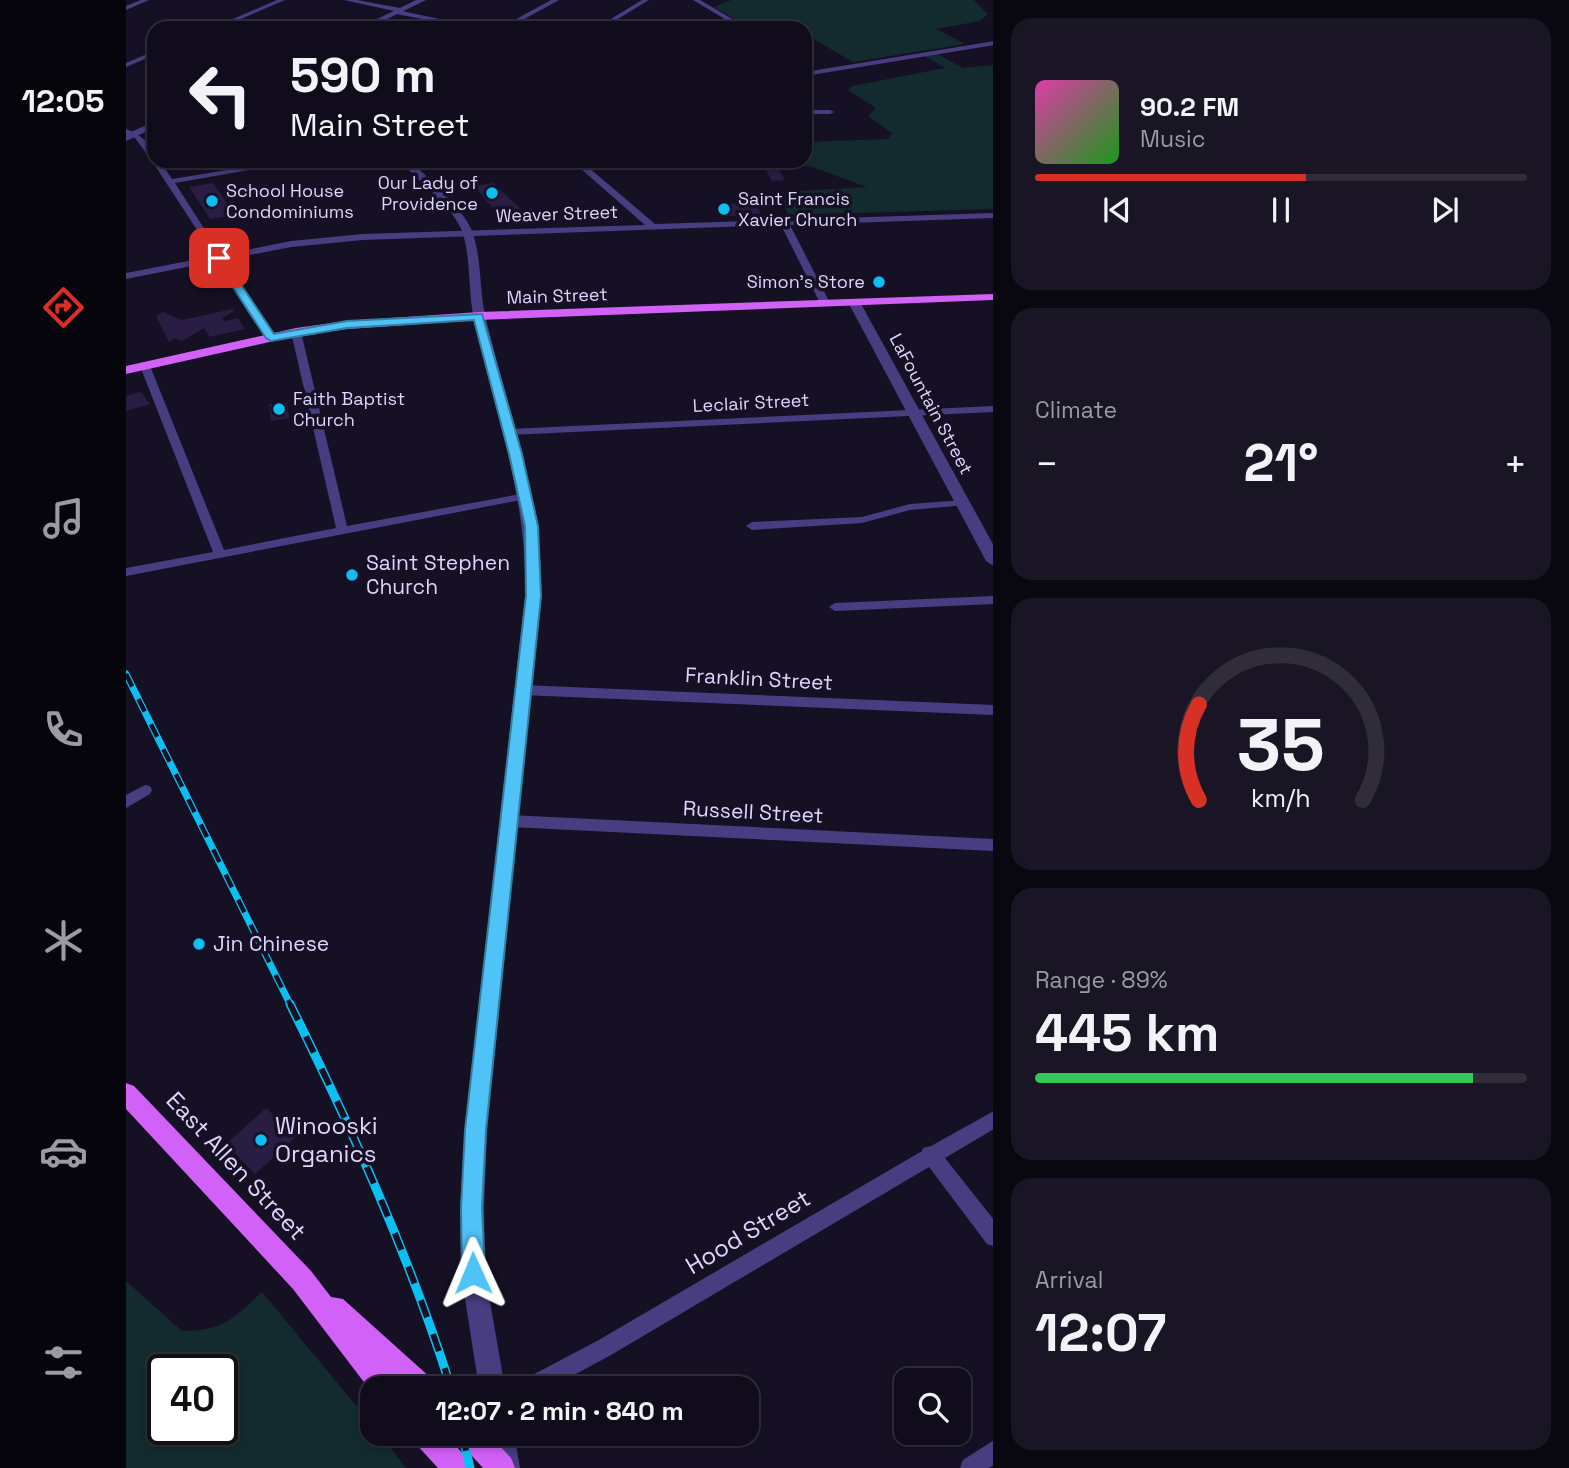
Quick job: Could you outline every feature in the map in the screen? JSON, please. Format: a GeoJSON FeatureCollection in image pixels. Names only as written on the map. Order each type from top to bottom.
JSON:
{"type":"FeatureCollection","features":[{"type":"Feature","properties":{"kind":"main road","name":"Main Street"},"geometry":{"type":"LineString","coordinates":[[126,370],[296,332],[347,325],[479,316],[993,296]]}},
{"type":"Feature","properties":{"kind":"main road","name":"East Allen Street"},"geometry":{"type":"LineString","coordinates":[[126,1093],[302,1280],[410,1376]]}},
{"type":"Feature","properties":{"kind":"main road","name":"East Allen Street"},"geometry":{"type":"LineString","coordinates":[[302,1280],[376,1376]]}},
{"type":"Feature","properties":{"kind":"main road"},"geometry":{"type":"LineString","coordinates":[[437,1446],[457,1468]]}},
{"type":"Feature","properties":{"kind":"main road"},"geometry":{"type":"LineString","coordinates":[[482,1446],[501,1468]]}},
{"type":"Feature","properties":{"kind":"street"},"geometry":{"type":"LineString","coordinates":[[126,8],[146,0]]}},
{"type":"Feature","properties":{"kind":"street"},"geometry":{"type":"LineString","coordinates":[[232,21],[282,0]]}},
{"type":"Feature","properties":{"kind":"street"},"geometry":{"type":"LineString","coordinates":[[347,0],[444,21]]}},
{"type":"Feature","properties":{"kind":"street"},"geometry":{"type":"LineString","coordinates":[[379,21],[422,0]]}},
{"type":"Feature","properties":{"kind":"street"},"geometry":{"type":"LineString","coordinates":[[516,21],[556,0]]}},
{"type":"Feature","properties":{"kind":"street"},"geometry":{"type":"LineString","coordinates":[[610,21],[646,0]]}},
{"type":"Feature","properties":{"kind":"street"},"geometry":{"type":"LineString","coordinates":[[696,0],[733,21]]}},
{"type":"Feature","properties":{"kind":"street"},"geometry":{"type":"LineString","coordinates":[[400,12],[412,21]]}},
{"type":"Feature","properties":{"kind":"street"},"geometry":{"type":"LineString","coordinates":[[812,73],[993,43]]}},
{"type":"Feature","properties":{"kind":"street"},"geometry":{"type":"LineString","coordinates":[[126,65],[147,56]]}},
{"type":"Feature","properties":{"kind":"street"},"geometry":{"type":"LineString","coordinates":[[812,67],[820,71]]}},
{"type":"Feature","properties":{"kind":"street"},"geometry":{"type":"LineString","coordinates":[[812,112],[830,111]]}},
{"type":"Feature","properties":{"kind":"street"},"geometry":{"type":"LineString","coordinates":[[147,128],[129,134],[147,152]]}},
{"type":"Feature","properties":{"kind":"street"},"geometry":{"type":"LineString","coordinates":[[160,168],[271,338]]}},
{"type":"Feature","properties":{"kind":"street"},"geometry":{"type":"LineString","coordinates":[[169,182],[255,168]]}},
{"type":"Feature","properties":{"kind":"street"},"geometry":{"type":"LineString","coordinates":[[413,168],[458,216],[468,233],[479,316],[526,496],[534,556],[533,596],[510,821],[494,944],[471,1208],[473,1273],[490,1376]]}},
{"type":"Feature","properties":{"kind":"street"},"geometry":{"type":"LineString","coordinates":[[584,168],[653,227]]}},
{"type":"Feature","properties":{"kind":"street","name":"Weaver Street"},"geometry":{"type":"LineString","coordinates":[[126,276],[325,240],[993,215]]}},
{"type":"Feature","properties":{"kind":"street"},"geometry":{"type":"LineString","coordinates":[[784,222],[825,303]]}},
{"type":"Feature","properties":{"kind":"street","name":"LaFountain Street"},"geometry":{"type":"LineString","coordinates":[[854,302],[993,561]]}},
{"type":"Feature","properties":{"kind":"street"},"geometry":{"type":"LineString","coordinates":[[296,332],[342,530]]}},
{"type":"Feature","properties":{"kind":"street"},"geometry":{"type":"LineString","coordinates":[[145,366],[220,554]]}},
{"type":"Feature","properties":{"kind":"street","name":"Leclair Street"},"geometry":{"type":"LineString","coordinates":[[510,432],[993,409]]}},
{"type":"Feature","properties":{"kind":"street"},"geometry":{"type":"LineString","coordinates":[[126,572],[526,496]]}},
{"type":"Feature","properties":{"kind":"street"},"geometry":{"type":"LineString","coordinates":[[752,526],[862,520],[910,507],[963,503]]}},
{"type":"Feature","properties":{"kind":"street"},"geometry":{"type":"LineString","coordinates":[[835,607],[993,600]]}},
{"type":"Feature","properties":{"kind":"street","name":"Franklin Street"},"geometry":{"type":"LineString","coordinates":[[522,690],[993,710]]}},
{"type":"Feature","properties":{"kind":"street"},"geometry":{"type":"LineString","coordinates":[[126,802],[145,790]]}},
{"type":"Feature","properties":{"kind":"street","name":"Russell Street"},"geometry":{"type":"LineString","coordinates":[[510,821],[993,845]]}},
{"type":"Feature","properties":{"kind":"street","name":"Hood Street"},"geometry":{"type":"LineString","coordinates":[[550,1376],[993,1119]]}},
{"type":"Feature","properties":{"kind":"street"},"geometry":{"type":"LineString","coordinates":[[930,1154],[993,1237]]}},
{"type":"Feature","properties":{"kind":"street"},"geometry":{"type":"LineString","coordinates":[[502,1446],[506,1468]]}},
{"type":"Feature","properties":{"kind":"street"},"geometry":{"type":"LineString","coordinates":[[971,1468],[993,1451]]}},
{"type":"Feature","properties":{"kind":"green space"},"geometry":{"type":"Polygon","coordinates":[[[731,0],[974,0],[988,14],[980,21],[936,29],[965,44],[853,62],[812,38],[812,21],[739,21],[714,7],[731,0]]]}},
{"type":"Feature","properties":{"kind":"green space"},"geometry":{"type":"Polygon","coordinates":[[[937,54],[963,68],[993,65],[993,209],[788,215],[781,196],[786,192],[867,187],[812,167],[812,142],[888,139],[892,133],[868,116],[876,108],[848,90],[852,86],[945,68],[924,56],[937,54]]]}},
{"type":"Feature","properties":{"kind":"green space"},"geometry":{"type":"Polygon","coordinates":[[[126,1281],[182,1331],[218,1326],[262,1292],[360,1410],[360,1446],[389,1446],[406,1468],[126,1468],[126,1281]]]}},
{"type":"Feature","properties":{"kind":"building"},"geometry":{"type":"Polygon","coordinates":[[[765,168],[778,168],[785,180],[772,181],[765,168]]]}},
{"type":"Feature","properties":{"kind":"building","name":"School House Condominiums"},"geometry":{"type":"Polygon","coordinates":[[[213,183],[235,215],[210,219],[189,187],[213,183]]]}},
{"type":"Feature","properties":{"kind":"building"},"geometry":{"type":"Polygon","coordinates":[[[493,183],[528,216],[509,220],[502,213],[498,214],[474,186],[493,183]]]}},
{"type":"Feature","properties":{"kind":"building"},"geometry":{"type":"Polygon","coordinates":[[[756,203],[761,215],[730,216],[725,204],[756,203]]]}},
{"type":"Feature","properties":{"kind":"building"},"geometry":{"type":"Polygon","coordinates":[[[233,309],[234,311],[222,318],[224,321],[238,318],[245,329],[210,337],[204,328],[182,341],[176,338],[169,342],[156,316],[163,312],[182,320],[233,309]]]}},
{"type":"Feature","properties":{"kind":"building"},"geometry":{"type":"Polygon","coordinates":[[[141,392],[150,404],[126,411],[126,396],[141,392]]]}},
{"type":"Feature","properties":{"kind":"building","name":"Faith Baptist Church"},"geometry":{"type":"Polygon","coordinates":[[[287,402],[289,418],[271,421],[269,404],[287,402]]]}},
{"type":"Feature","properties":{"kind":"building","name":"Winooski Organics"},"geometry":{"type":"Polygon","coordinates":[[[266,1108],[296,1137],[255,1174],[226,1144],[266,1108]]]}},
{"type":"Feature","properties":{"kind":"railway"},"geometry":{"type":"LineString","coordinates":[[126,674],[291,1006]]}},
{"type":"Feature","properties":{"kind":"railway"},"geometry":{"type":"LineString","coordinates":[[290,1004],[378,1193],[417,1289],[447,1376]]}},
{"type":"Feature","properties":{"kind":"railway"},"geometry":{"type":"LineString","coordinates":[[465,1446],[470,1468]]}},
{"type":"Feature","properties":{"kind":"place","name":"Our Lady of Providence"},"geometry":{"type":"Point","coordinates":[492,193]}},
{"type":"Feature","properties":{"kind":"place","name":"School House Condominiums"},"geometry":{"type":"Point","coordinates":[212,201]}},
{"type":"Feature","properties":{"kind":"place","name":"Saint Francis Xavier Church"},"geometry":{"type":"Point","coordinates":[724,209]}},
{"type":"Feature","properties":{"kind":"place","name":"Simon's Store"},"geometry":{"type":"Point","coordinates":[879,282]}},
{"type":"Feature","properties":{"kind":"place","name":"Faith Baptist Church"},"geometry":{"type":"Point","coordinates":[279,409]}},
{"type":"Feature","properties":{"kind":"place","name":"Saint Stephen Church"},"geometry":{"type":"Point","coordinates":[352,575]}},
{"type":"Feature","properties":{"kind":"place","name":"Jin Chinese"},"geometry":{"type":"Point","coordinates":[199,944]}},
{"type":"Feature","properties":{"kind":"place","name":"Winooski Organics"},"geometry":{"type":"Point","coordinates":[261,1140]}},
{"type":"Feature","properties":{"kind":"route"},"geometry":{"type":"LineString","coordinates":[[219,258],[271,338],[347,325],[479,316],[526,496],[534,556],[533,596],[476,1130],[471,1208],[473,1273]]}}]}
